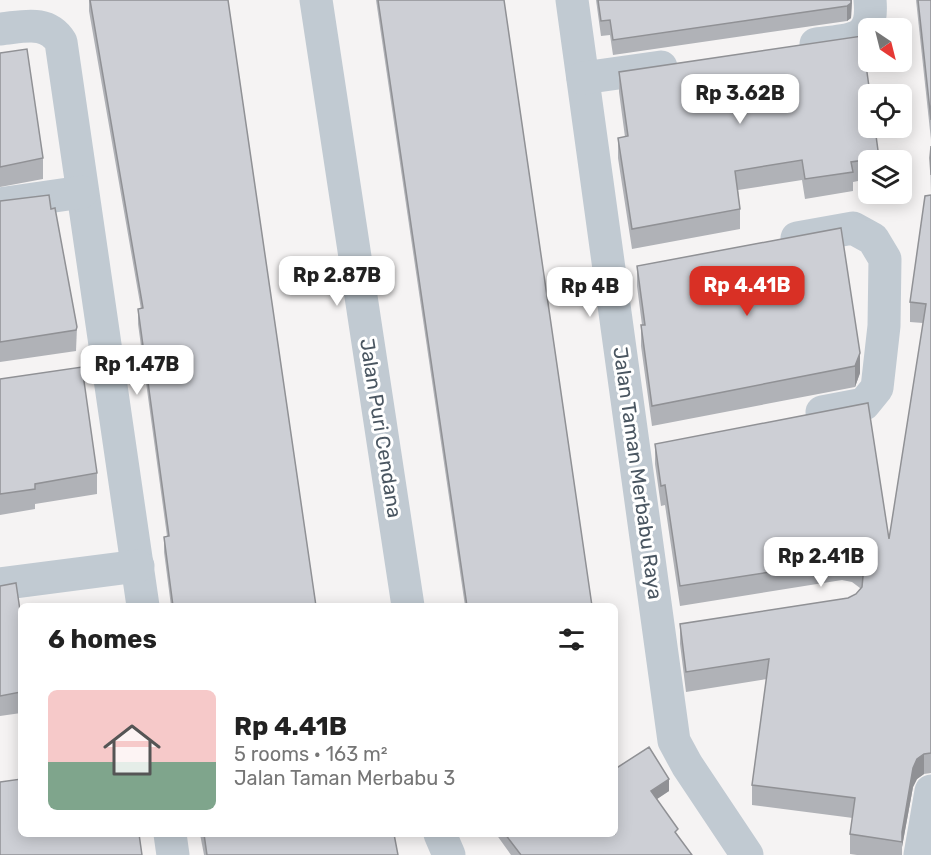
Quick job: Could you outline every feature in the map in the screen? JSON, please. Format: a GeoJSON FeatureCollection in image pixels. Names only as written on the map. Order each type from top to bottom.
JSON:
{"type":"FeatureCollection","features":[{"type":"Feature","properties":{"kind":"street","name":"Jalan Puri Cendana"},"geometry":{"type":"LineString","coordinates":[[316,0],[408,603]]}},
{"type":"Feature","properties":{"kind":"street","name":"Jalan Taman Merbabu Raya"},"geometry":{"type":"LineString","coordinates":[[572,0],[610,272],[646,447],[671,627],[674,741],[687,765],[747,855]]}},
{"type":"Feature","properties":{"kind":"street"},"geometry":{"type":"LineString","coordinates":[[784,49],[855,39],[871,22],[870,0]]}},
{"type":"Feature","properties":{"kind":"street"},"geometry":{"type":"LineString","coordinates":[[0,29],[41,26],[56,34],[61,42],[82,192],[95,367],[138,566],[143,603]]}},
{"type":"Feature","properties":{"kind":"street"},"geometry":{"type":"LineString","coordinates":[[583,78],[689,63]]}},
{"type":"Feature","properties":{"kind":"street"},"geometry":{"type":"LineString","coordinates":[[0,204],[82,192]]}},
{"type":"Feature","properties":{"kind":"street"},"geometry":{"type":"LineString","coordinates":[[769,243],[849,228],[866,234],[879,245],[885,259],[884,326],[877,388],[870,400],[864,404],[787,419]]}},
{"type":"Feature","properties":{"kind":"street"},"geometry":{"type":"LineString","coordinates":[[610,272],[644,266]]}},
{"type":"Feature","properties":{"kind":"street"},"geometry":{"type":"LineString","coordinates":[[0,584],[138,566]]}},
{"type":"Feature","properties":{"kind":"street"},"geometry":{"type":"LineString","coordinates":[[920,855],[930,810]]}},
{"type":"Feature","properties":{"kind":"street"},"geometry":{"type":"LineString","coordinates":[[170,837],[173,855]]}},
{"type":"Feature","properties":{"kind":"street"},"geometry":{"type":"LineString","coordinates":[[441,837],[449,855]]}},
{"type":"Feature","properties":{"kind":"building"},"geometry":{"type":"Polygon","coordinates":[[[90,0],[228,0],[316,603],[173,603],[164,537],[169,536],[138,309],[143,308],[90,0]]]}},
{"type":"Feature","properties":{"kind":"building"},"geometry":{"type":"Polygon","coordinates":[[[378,0],[504,0],[592,603],[467,603],[378,0]]]}},
{"type":"Feature","properties":{"kind":"building"},"geometry":{"type":"Polygon","coordinates":[[[598,0],[851,0],[851,3],[847,6],[613,40],[610,20],[601,21],[598,0]]]}},
{"type":"Feature","properties":{"kind":"building"},"geometry":{"type":"Polygon","coordinates":[[[918,0],[931,0],[931,120],[918,0]]]}},
{"type":"Feature","properties":{"kind":"building"},"geometry":{"type":"Polygon","coordinates":[[[858,37],[858,72],[867,72],[869,84],[858,84],[858,138],[876,138],[878,150],[858,150],[858,161],[851,162],[853,172],[805,179],[802,160],[735,171],[740,209],[632,229],[618,138],[628,136],[619,72],[858,37]]]}},
{"type":"Feature","properties":{"kind":"building"},"geometry":{"type":"Polygon","coordinates":[[[27,49],[43,158],[0,167],[0,53],[27,49]]]}},
{"type":"Feature","properties":{"kind":"building"},"geometry":{"type":"Polygon","coordinates":[[[49,195],[51,209],[55,208],[76,330],[0,342],[0,201],[49,195]]]}},
{"type":"Feature","properties":{"kind":"building"},"geometry":{"type":"Polygon","coordinates":[[[931,195],[931,753],[924,754],[917,759],[913,768],[902,842],[850,834],[855,798],[752,785],[769,659],[686,672],[680,624],[848,598],[862,587],[863,576],[860,568],[852,562],[842,561],[680,586],[665,485],[661,486],[655,444],[868,403],[889,539],[926,304],[910,302],[925,196],[931,195]]]}},
{"type":"Feature","properties":{"kind":"building"},"geometry":{"type":"Polygon","coordinates":[[[841,228],[860,353],[855,366],[652,406],[641,325],[645,325],[637,266],[841,228]]]}},
{"type":"Feature","properties":{"kind":"building"},"geometry":{"type":"Polygon","coordinates":[[[82,367],[97,473],[35,484],[35,489],[0,494],[0,379],[82,367]]]}},
{"type":"Feature","properties":{"kind":"building"},"geometry":{"type":"Polygon","coordinates":[[[16,583],[19,603],[18,693],[0,696],[0,586],[16,583]]]}},
{"type":"Feature","properties":{"kind":"building"},"geometry":{"type":"Polygon","coordinates":[[[649,747],[669,779],[651,791],[678,829],[675,832],[692,855],[521,855],[507,837],[618,837],[618,767],[649,747]]]}},
{"type":"Feature","properties":{"kind":"building"},"geometry":{"type":"Polygon","coordinates":[[[18,779],[18,837],[139,837],[142,855],[0,855],[0,782],[18,779]]]}},
{"type":"Feature","properties":{"kind":"building"},"geometry":{"type":"Polygon","coordinates":[[[204,837],[395,837],[398,855],[207,855],[204,837]]]}}]}
